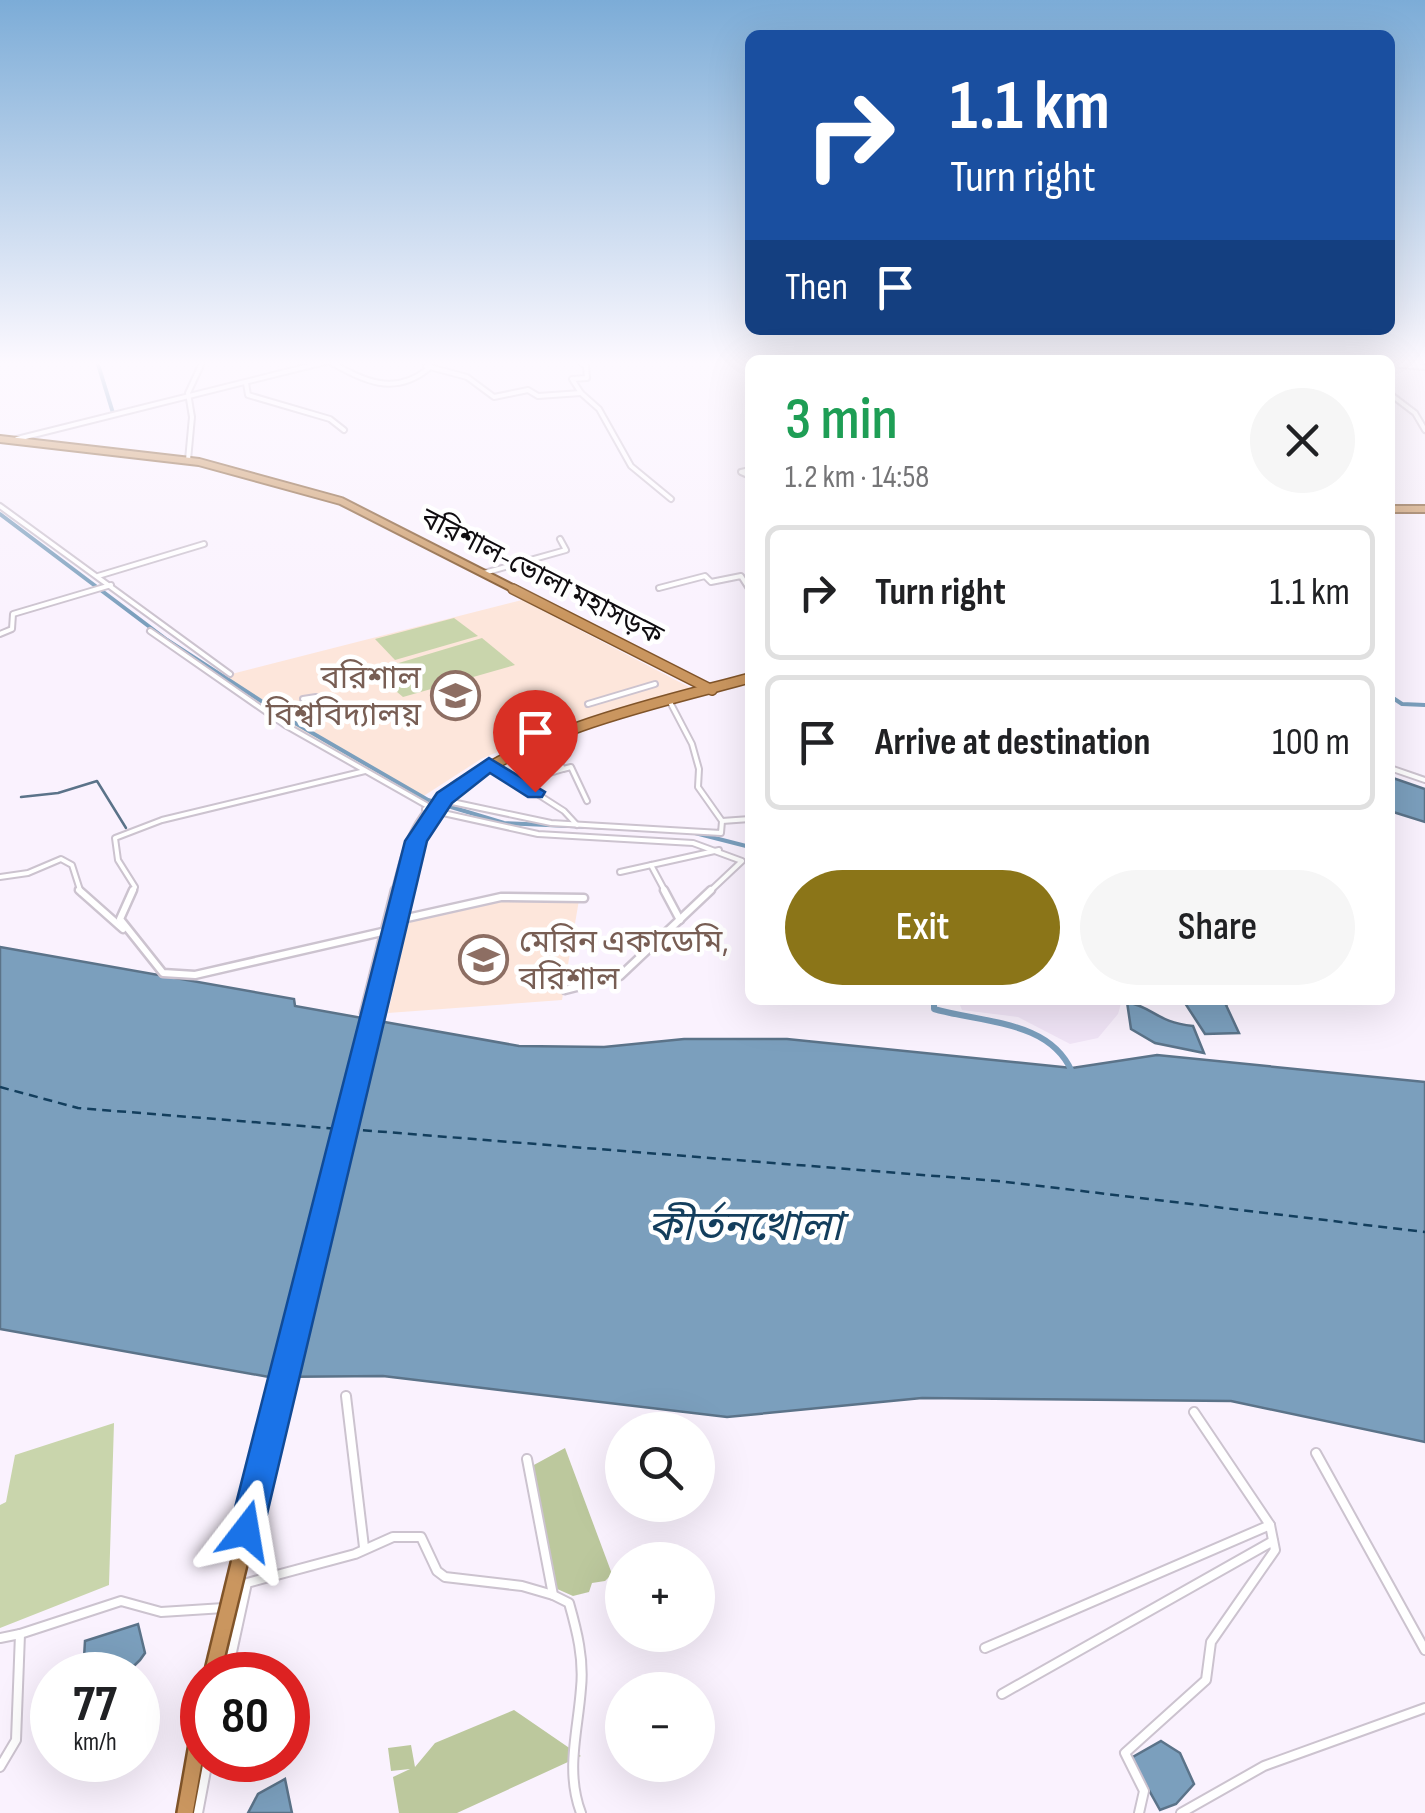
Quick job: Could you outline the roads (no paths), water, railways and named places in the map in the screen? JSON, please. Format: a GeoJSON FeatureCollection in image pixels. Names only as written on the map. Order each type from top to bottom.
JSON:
{"type":"FeatureCollection","features":[{"type":"Feature","properties":{"kind":"highway","name":"বরিশাল-ভোলা মহাসড়ক"},"geometry":{"type":"LineString","coordinates":[[62,446],[188,460],[261,475],[341,500],[712,690]]}},
{"type":"Feature","properties":{"kind":"highway"},"geometry":{"type":"LineString","coordinates":[[1395,509],[1425,509]]}},
{"type":"Feature","properties":{"kind":"highway"},"geometry":{"type":"LineString","coordinates":[[218,1652],[410,858],[429,818],[456,787],[489,764],[546,740],[745,679]]}},
{"type":"Feature","properties":{"kind":"highway"},"geometry":{"type":"LineString","coordinates":[[694,681],[728,684]]}},
{"type":"Feature","properties":{"kind":"highway"},"geometry":{"type":"LineString","coordinates":[[690,696],[697,686],[694,681]]}},
{"type":"Feature","properties":{"kind":"highway"},"geometry":{"type":"LineString","coordinates":[[186,1813],[191,1782]]}},
{"type":"Feature","properties":{"kind":"street"},"geometry":{"type":"LineString","coordinates":[[188,446],[188,460]]}},
{"type":"Feature","properties":{"kind":"street"},"geometry":{"type":"LineString","coordinates":[[620,446],[631,466],[670,499]]}},
{"type":"Feature","properties":{"kind":"street"},"geometry":{"type":"LineString","coordinates":[[0,506],[98,576],[173,637],[230,674]]}},
{"type":"Feature","properties":{"kind":"street"},"geometry":{"type":"LineString","coordinates":[[484,573],[562,551],[560,539]]}},
{"type":"Feature","properties":{"kind":"street"},"geometry":{"type":"LineString","coordinates":[[98,576],[204,544]]}},
{"type":"Feature","properties":{"kind":"street"},"geometry":{"type":"LineString","coordinates":[[659,588],[705,576],[710,582],[740,576],[745,583]]}},
{"type":"Feature","properties":{"kind":"street"},"geometry":{"type":"LineString","coordinates":[[0,634],[12,629],[12,615],[110,586]]}},
{"type":"Feature","properties":{"kind":"street"},"geometry":{"type":"LineString","coordinates":[[150,631],[211,677],[365,771],[428,804],[538,834],[669,838],[722,850],[742,865],[620,976],[565,990]]}},
{"type":"Feature","properties":{"kind":"street"},"geometry":{"type":"LineString","coordinates":[[588,704],[655,684]]}},
{"type":"Feature","properties":{"kind":"street"},"geometry":{"type":"LineString","coordinates":[[303,699],[316,698]]}},
{"type":"Feature","properties":{"kind":"street"},"geometry":{"type":"LineString","coordinates":[[470,776],[452,802],[502,816],[722,833],[722,821],[698,787],[702,782],[693,752],[670,702]]}},
{"type":"Feature","properties":{"kind":"street"},"geometry":{"type":"LineString","coordinates":[[546,740],[563,769]]}},
{"type":"Feature","properties":{"kind":"street"},"geometry":{"type":"LineString","coordinates":[[489,764],[564,811],[576,824]]}},
{"type":"Feature","properties":{"kind":"street"},"geometry":{"type":"LineString","coordinates":[[543,775],[571,767],[587,801]]}},
{"type":"Feature","properties":{"kind":"street"},"geometry":{"type":"LineString","coordinates":[[1395,770],[1425,780]]}},
{"type":"Feature","properties":{"kind":"street"},"geometry":{"type":"LineString","coordinates":[[126,931],[120,919],[136,886],[118,860],[114,838],[162,820],[365,771]]}},
{"type":"Feature","properties":{"kind":"street"},"geometry":{"type":"LineString","coordinates":[[364,1012],[400,864],[428,804],[470,776]]}},
{"type":"Feature","properties":{"kind":"street"},"geometry":{"type":"LineString","coordinates":[[722,821],[745,820]]}},
{"type":"Feature","properties":{"kind":"street"},"geometry":{"type":"LineString","coordinates":[[620,872],[722,850]]}},
{"type":"Feature","properties":{"kind":"street"},"geometry":{"type":"LineString","coordinates":[[0,877],[28,873],[61,859],[72,865],[79,891],[126,931],[163,973],[195,975],[382,932]]}},
{"type":"Feature","properties":{"kind":"street"},"geometry":{"type":"LineString","coordinates":[[651,865],[680,921]]}},
{"type":"Feature","properties":{"kind":"street"},"geometry":{"type":"LineString","coordinates":[[385,921],[500,896],[584,898]]}},
{"type":"Feature","properties":{"kind":"street"},"geometry":{"type":"LineString","coordinates":[[346,1396],[362,1549]]}},
{"type":"Feature","properties":{"kind":"street"},"geometry":{"type":"LineString","coordinates":[[1138,1813],[1144,1791],[1126,1753],[1206,1680],[1212,1642],[1274,1550],[1270,1526],[1194,1412]]}},
{"type":"Feature","properties":{"kind":"street"},"geometry":{"type":"LineString","coordinates":[[1316,1453],[1425,1650]]}},
{"type":"Feature","properties":{"kind":"street"},"geometry":{"type":"LineString","coordinates":[[527,1459],[553,1595]]}},
{"type":"Feature","properties":{"kind":"street"},"geometry":{"type":"LineString","coordinates":[[986,1648],[1270,1526]]}},
{"type":"Feature","properties":{"kind":"street"},"geometry":{"type":"LineString","coordinates":[[231,1652],[247,1583],[416,1534],[426,1541],[437,1572],[445,1578],[522,1586],[553,1595],[569,1603],[580,1640],[582,1675],[574,1768],[581,1813]]}},
{"type":"Feature","properties":{"kind":"street"},"geometry":{"type":"LineString","coordinates":[[1002,1694],[1273,1541]]}},
{"type":"Feature","properties":{"kind":"street"},"geometry":{"type":"LineString","coordinates":[[0,1638],[122,1601],[161,1612],[240,1606]]}},
{"type":"Feature","properties":{"kind":"street"},"geometry":{"type":"LineString","coordinates":[[0,1767],[16,1740],[20,1634]]}},
{"type":"Feature","properties":{"kind":"street"},"geometry":{"type":"LineString","coordinates":[[1181,1813],[1264,1766],[1425,1708]]}},
{"type":"Feature","properties":{"kind":"street"},"geometry":{"type":"LineString","coordinates":[[198,1813],[204,1782]]}},
{"type":"Feature","properties":{"kind":"water"},"geometry":{"type":"Polygon","coordinates":[[[1395,779],[1425,789],[1425,822],[1395,813],[1395,779]]]}},
{"type":"Feature","properties":{"kind":"water","name":"কীর্তনখোলা"},"geometry":{"type":"Polygon","coordinates":[[[0,947],[294,999],[295,1006],[519,1046],[604,1047],[684,1039],[787,1039],[1072,1068],[1157,1055],[1425,1082],[1425,1442],[1231,1401],[922,1398],[727,1417],[715,1416],[715,1412],[685,1412],[383,1376],[269,1377],[0,1329],[0,947]]]}},
{"type":"Feature","properties":{"kind":"water"},"geometry":{"type":"Polygon","coordinates":[[[1127,1005],[1136,1005],[1193,1026],[1204,1053],[1155,1043],[1131,1029],[1127,1005]]]}},
{"type":"Feature","properties":{"kind":"water"},"geometry":{"type":"Polygon","coordinates":[[[1186,1005],[1226,1005],[1239,1033],[1205,1034],[1186,1005]]]}},
{"type":"Feature","properties":{"kind":"water"},"geometry":{"type":"Polygon","coordinates":[[[138,1624],[145,1652],[84,1652],[85,1641],[138,1624]]]}},
{"type":"Feature","properties":{"kind":"water"},"geometry":{"type":"Polygon","coordinates":[[[1161,1741],[1180,1753],[1194,1784],[1176,1804],[1160,1810],[1131,1758],[1161,1741]]]}},
{"type":"Feature","properties":{"kind":"water"},"geometry":{"type":"Polygon","coordinates":[[[286,1782],[292,1813],[248,1813],[258,1794],[286,1782]]]}},
{"type":"Feature","properties":{"kind":"waterway"},"geometry":{"type":"LineString","coordinates":[[0,514],[167,640],[295,723],[428,800],[504,823],[614,828]]}},
{"type":"Feature","properties":{"kind":"waterway"},"geometry":{"type":"LineString","coordinates":[[1395,699],[1402,704],[1425,705]]}},
{"type":"Feature","properties":{"kind":"waterway"},"geometry":{"type":"LineString","coordinates":[[21,797],[58,793],[97,781],[126,828]]}},
{"type":"Feature","properties":{"kind":"waterway"},"geometry":{"type":"LineString","coordinates":[[695,833],[745,846]]}},
{"type":"Feature","properties":{"kind":"waterway"},"geometry":{"type":"LineString","coordinates":[[934,1005],[934,1009],[1031,1033],[1062,1055],[1072,1072]]}},
{"type":"Feature","properties":{"kind":"place","name":"বরিশাল বিশ্ববিদ্যালয়"},"geometry":{"type":"Point","coordinates":[456,696]}},
{"type":"Feature","properties":{"kind":"place","name":"মেরিন একাডেমি, বরিশাল"},"geometry":{"type":"Point","coordinates":[484,960]}}]}
